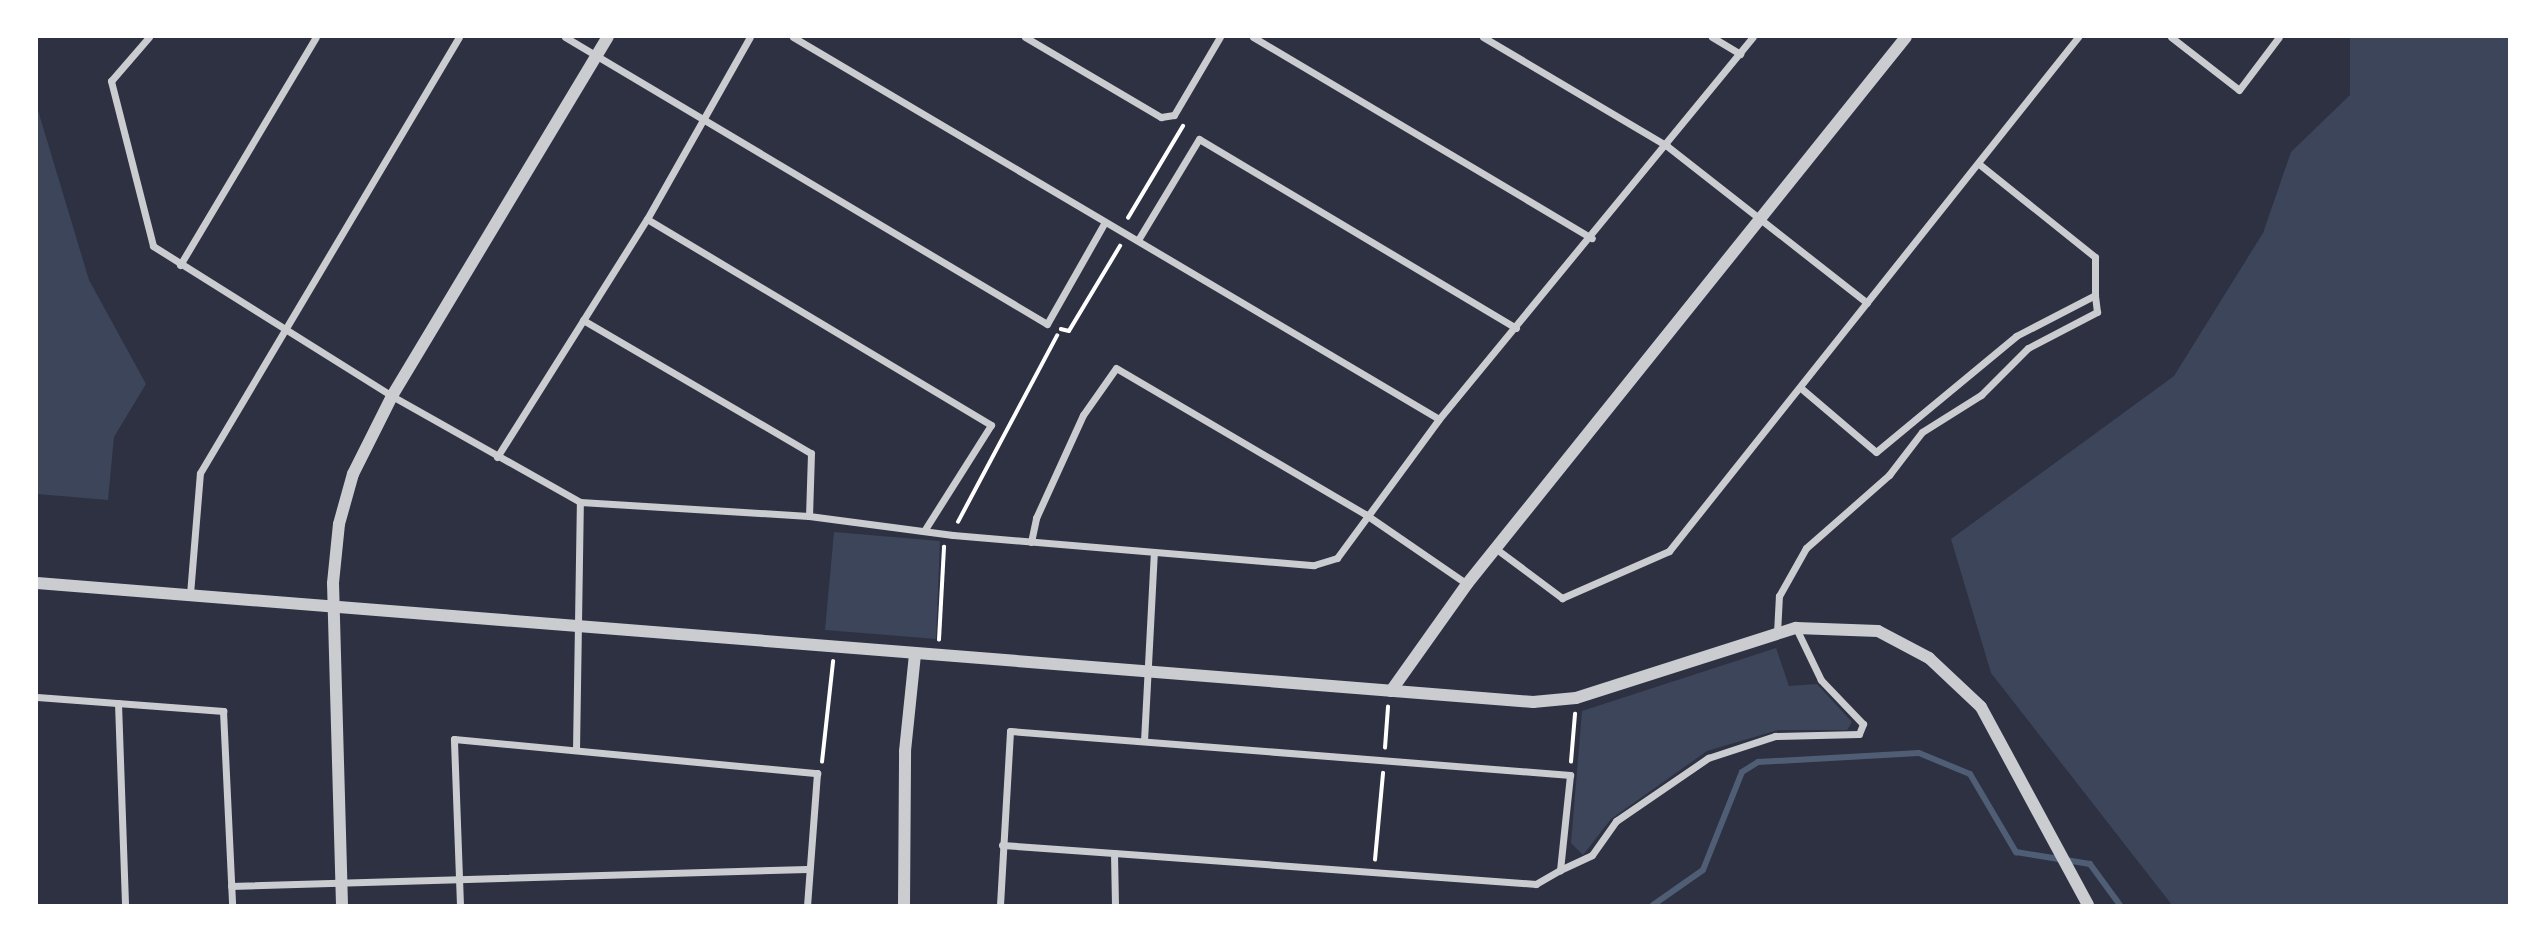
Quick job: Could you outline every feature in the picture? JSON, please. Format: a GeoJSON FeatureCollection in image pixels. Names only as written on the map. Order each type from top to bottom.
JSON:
{"type":"FeatureCollection","features":[{"type":"Feature","properties":{"kind":"street"},"geometry":{"type":"LineString","coordinates":[[149,37],[111,80],[153,246],[392,396],[580,502],[809,516],[1031,542],[1314,565],[1337,558],[1365,514],[1439,419],[1592,238],[1753,37]]}},
{"type":"Feature","properties":{"kind":"street"},"geometry":{"type":"LineString","coordinates":[[180,265],[316,37]]}},
{"type":"Feature","properties":{"kind":"street"},"geometry":{"type":"LineString","coordinates":[[190,594],[200,473],[459,37]]}},
{"type":"Feature","properties":{"kind":"street"},"geometry":{"type":"LineString","coordinates":[[565,37],[1047,324],[1105,222]]}},
{"type":"Feature","properties":{"kind":"street"},"geometry":{"type":"LineString","coordinates":[[342,905],[333,608],[339,524],[353,474],[392,396],[608,37]]}},
{"type":"Feature","properties":{"kind":"street"},"geometry":{"type":"LineString","coordinates":[[497,457],[646,219],[701,117],[750,37]]}},
{"type":"Feature","properties":{"kind":"street"},"geometry":{"type":"LineString","coordinates":[[793,37],[1439,419]]}},
{"type":"Feature","properties":{"kind":"street"},"geometry":{"type":"LineString","coordinates":[[1026,37],[1161,117],[1174,115],[1220,37]]}},
{"type":"Feature","properties":{"kind":"street"},"geometry":{"type":"LineString","coordinates":[[1256,37],[1592,238]]}},
{"type":"Feature","properties":{"kind":"street"},"geometry":{"type":"LineString","coordinates":[[1483,37],[1667,146],[1867,303]]}},
{"type":"Feature","properties":{"kind":"street"},"geometry":{"type":"LineString","coordinates":[[1712,37],[1740,54]]}},
{"type":"Feature","properties":{"kind":"street"},"geometry":{"type":"LineString","coordinates":[[1391,691],[1495,548],[1906,37]]}},
{"type":"Feature","properties":{"kind":"street"},"geometry":{"type":"LineString","coordinates":[[1495,548],[1562,598],[1611,582],[1670,551],[2078,37]]}},
{"type":"Feature","properties":{"kind":"street"},"geometry":{"type":"LineString","coordinates":[[2171,37],[2239,90],[2279,37]]}},
{"type":"Feature","properties":{"kind":"street"},"geometry":{"type":"LineString","coordinates":[[1138,240],[1199,139],[1516,328]]}},
{"type":"Feature","properties":{"kind":"street"},"geometry":{"type":"LineString","coordinates":[[1777,633],[1779,596],[1805,548],[1889,475],[1922,432],[1981,395],[2028,348],[2097,313],[2095,257],[1979,164]]}},
{"type":"Feature","properties":{"kind":"street"},"geometry":{"type":"LineString","coordinates":[[646,219],[991,425],[926,528]]}},
{"type":"Feature","properties":{"kind":"street"},"geometry":{"type":"LineString","coordinates":[[1802,388],[1875,452],[2016,336],[2095,295]]}},
{"type":"Feature","properties":{"kind":"street"},"geometry":{"type":"LineString","coordinates":[[583,320],[811,453],[809,516]]}},
{"type":"Feature","properties":{"kind":"street"},"geometry":{"type":"LineString","coordinates":[[1031,542],[1036,518],[1083,415],[1116,368],[1365,514],[1467,584]]}},
{"type":"Feature","properties":{"kind":"street"},"geometry":{"type":"LineString","coordinates":[[576,750],[580,502]]}},
{"type":"Feature","properties":{"kind":"street"},"geometry":{"type":"LineString","coordinates":[[1144,741],[1145,673],[1154,552]]}},
{"type":"Feature","properties":{"kind":"street"},"geometry":{"type":"LineString","coordinates":[[37,583],[576,629],[1533,702],[1576,698],[1796,628],[1878,631],[1956,679],[2001,741],[2088,905]]}},
{"type":"Feature","properties":{"kind":"street"},"geometry":{"type":"LineString","coordinates":[[1002,845],[1536,884],[1592,855],[1616,821],[1708,758],[1776,736],[1859,734],[1863,724],[1821,680],[1796,628]]}},
{"type":"Feature","properties":{"kind":"street"},"geometry":{"type":"LineString","coordinates":[[904,905],[905,751],[915,655]]}},
{"type":"Feature","properties":{"kind":"street"},"geometry":{"type":"LineString","coordinates":[[37,697],[223,711],[232,905]]}},
{"type":"Feature","properties":{"kind":"street"},"geometry":{"type":"LineString","coordinates":[[118,703],[125,905]]}},
{"type":"Feature","properties":{"kind":"street"},"geometry":{"type":"LineString","coordinates":[[1000,905],[1010,731],[1570,775],[1560,870]]}},
{"type":"Feature","properties":{"kind":"street"},"geometry":{"type":"LineString","coordinates":[[460,905],[454,739],[817,773],[807,869],[807,905]]}},
{"type":"Feature","properties":{"kind":"street"},"geometry":{"type":"LineString","coordinates":[[1114,853],[1115,905]]}},
{"type":"Feature","properties":{"kind":"street"},"geometry":{"type":"LineString","coordinates":[[231,886],[341,885],[459,877],[807,869]]}},
{"type":"Feature","properties":{"kind":"path"},"geometry":{"type":"LineString","coordinates":[[1174,115],[1199,139]]}},
{"type":"Feature","properties":{"kind":"path"},"geometry":{"type":"LineString","coordinates":[[939,643],[944,543],[1009,429],[1008,418],[1061,329],[1069,331],[1185,123]]}},
{"type":"Feature","properties":{"kind":"path"},"geometry":{"type":"LineString","coordinates":[[817,773],[834,648]]}},
{"type":"Feature","properties":{"kind":"path"},"geometry":{"type":"LineString","coordinates":[[1374,872],[1388,707]]}},
{"type":"Feature","properties":{"kind":"path"},"geometry":{"type":"LineString","coordinates":[[1571,756],[1574,716]]}},
{"type":"Feature","properties":{"kind":"shaded area"},"geometry":{"type":"Polygon","coordinates":[[[2350,37],[2509,37],[2509,905],[2172,905],[1991,673],[1951,539],[2174,376],[2263,233],[2291,152],[2350,95],[2350,37]]]}},
{"type":"Feature","properties":{"kind":"shaded area"},"geometry":{"type":"Polygon","coordinates":[[[37,107],[89,280],[146,384],[114,437],[108,500],[37,494],[37,107]]]}},
{"type":"Feature","properties":{"kind":"shaded area"},"geometry":{"type":"Polygon","coordinates":[[[834,532],[940,541],[936,639],[825,630],[834,532]]]}},
{"type":"Feature","properties":{"kind":"shaded area"},"geometry":{"type":"Polygon","coordinates":[[[1776,648],[1789,686],[1817,684],[1852,722],[1847,730],[1778,730],[1707,751],[1611,819],[1583,855],[1571,843],[1582,711],[1776,648]]]}},
{"type":"Feature","properties":{"kind":"waterway"},"geometry":{"type":"LineString","coordinates":[[1653,905],[1703,870],[1742,772],[1758,762],[1919,753],[1970,774],[2016,852],[2090,864],[2120,905]]}}]}
